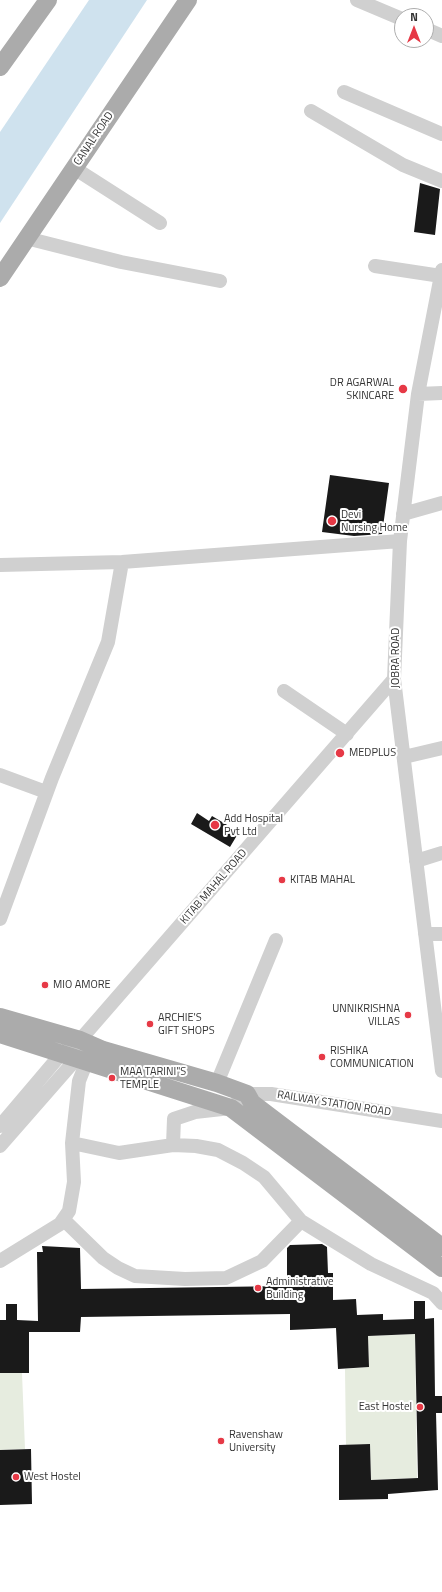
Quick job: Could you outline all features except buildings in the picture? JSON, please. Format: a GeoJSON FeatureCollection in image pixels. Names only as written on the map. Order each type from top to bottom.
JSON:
{"type":"FeatureCollection","features":[{"type":"Feature","properties":{"kind":"main road"},"geometry":{"type":"LineString","coordinates":[[0,67],[48,0]]}},
{"type":"Feature","properties":{"kind":"main road","name":"CANAL ROAD"},"geometry":{"type":"LineString","coordinates":[[0,278],[188,0]]}},
{"type":"Feature","properties":{"kind":"main road"},"geometry":{"type":"LineString","coordinates":[[0,1017],[80,1040],[103,1050],[217,1083],[247,1094],[252,1103],[442,1247]]}},
{"type":"Feature","properties":{"kind":"main road"},"geometry":{"type":"LineString","coordinates":[[0,1034],[231,1108],[442,1268]]}},
{"type":"Feature","properties":{"kind":"street"},"geometry":{"type":"LineString","coordinates":[[357,0],[394,16]]}},
{"type":"Feature","properties":{"kind":"street"},"geometry":{"type":"LineString","coordinates":[[344,92],[442,134]]}},
{"type":"Feature","properties":{"kind":"street"},"geometry":{"type":"LineString","coordinates":[[311,111],[403,165],[442,181]]}},
{"type":"Feature","properties":{"kind":"street"},"geometry":{"type":"LineString","coordinates":[[74,168],[160,223]]}},
{"type":"Feature","properties":{"kind":"street"},"geometry":{"type":"LineString","coordinates":[[26,238],[121,262],[220,281]]}},
{"type":"Feature","properties":{"kind":"street"},"geometry":{"type":"LineString","coordinates":[[375,266],[441,273]]}},
{"type":"Feature","properties":{"kind":"street","name":"JOBRA ROAD"},"geometry":{"type":"LineString","coordinates":[[441,273],[418,394],[403,514],[400,541],[394,679],[425,934],[439,1016],[442,1071]]}},
{"type":"Feature","properties":{"kind":"street"},"geometry":{"type":"LineString","coordinates":[[418,394],[442,393]]}},
{"type":"Feature","properties":{"kind":"street"},"geometry":{"type":"LineString","coordinates":[[403,514],[442,503]]}},
{"type":"Feature","properties":{"kind":"street"},"geometry":{"type":"LineString","coordinates":[[0,565],[122,562],[400,541]]}},
{"type":"Feature","properties":{"kind":"street"},"geometry":{"type":"LineString","coordinates":[[0,919],[46,792],[108,642],[122,562]]}},
{"type":"Feature","properties":{"kind":"street","name":"KITAB MAHAL ROAD"},"geometry":{"type":"LineString","coordinates":[[75,1057],[80,1040],[394,679]]}},
{"type":"Feature","properties":{"kind":"street"},"geometry":{"type":"LineString","coordinates":[[284,691],[347,734]]}},
{"type":"Feature","properties":{"kind":"street"},"geometry":{"type":"LineString","coordinates":[[404,757],[442,748]]}},
{"type":"Feature","properties":{"kind":"street"},"geometry":{"type":"LineString","coordinates":[[0,775],[46,792]]}},
{"type":"Feature","properties":{"kind":"street"},"geometry":{"type":"LineString","coordinates":[[416,860],[442,854]]}},
{"type":"Feature","properties":{"kind":"street"},"geometry":{"type":"LineString","coordinates":[[425,934],[442,934]]}},
{"type":"Feature","properties":{"kind":"street"},"geometry":{"type":"LineString","coordinates":[[217,1083],[276,940]]}},
{"type":"Feature","properties":{"kind":"street"},"geometry":{"type":"LineString","coordinates":[[0,1126],[75,1057]]}},
{"type":"Feature","properties":{"kind":"street"},"geometry":{"type":"LineString","coordinates":[[0,1261],[60,1224],[69,1211],[74,1182],[72,1143],[79,1081],[75,1057]]}},
{"type":"Feature","properties":{"kind":"street"},"geometry":{"type":"LineString","coordinates":[[0,1146],[75,1057]]}},
{"type":"Feature","properties":{"kind":"street"},"geometry":{"type":"LineString","coordinates":[[173,1145],[174,1119],[195,1112],[231,1108],[247,1094]]}},
{"type":"Feature","properties":{"kind":"street","name":"RAILWAY STATION ROAD"},"geometry":{"type":"LineString","coordinates":[[247,1094],[271,1094],[442,1121]]}},
{"type":"Feature","properties":{"kind":"street"},"geometry":{"type":"LineString","coordinates":[[72,1143],[119,1153],[173,1145],[196,1146],[218,1150],[243,1163],[264,1177],[301,1222],[371,1264],[433,1293],[442,1303]]}},
{"type":"Feature","properties":{"kind":"street"},"geometry":{"type":"LineString","coordinates":[[64,1220],[103,1258],[118,1268],[135,1276],[185,1279],[226,1278],[262,1261],[301,1222]]}},
{"type":"Feature","properties":{"kind":"shaded area"},"geometry":{"type":"Polygon","coordinates":[[[415,1334],[417,1478],[371,1480],[370,1444],[346,1445],[345,1369],[369,1367],[368,1336],[415,1334]]]}},
{"type":"Feature","properties":{"kind":"shaded area"},"geometry":{"type":"Polygon","coordinates":[[[0,1373],[22,1373],[25,1449],[0,1450],[0,1373]]]}},
{"type":"Feature","properties":{"kind":"water"},"geometry":{"type":"Polygon","coordinates":[[[89,0],[147,0],[0,223],[0,132],[89,0]]]}},
{"type":"Feature","properties":{"kind":"place","name":"DR AGARWAL SKINCARE"},"geometry":{"type":"Point","coordinates":[403,389]}},
{"type":"Feature","properties":{"kind":"place","name":"Devi Nursing Home"},"geometry":{"type":"Point","coordinates":[332,521]}},
{"type":"Feature","properties":{"kind":"place","name":"MEDPLUS"},"geometry":{"type":"Point","coordinates":[340,753]}},
{"type":"Feature","properties":{"kind":"place","name":"Add Hospital Pvt Ltd"},"geometry":{"type":"Point","coordinates":[215,825]}},
{"type":"Feature","properties":{"kind":"place","name":"KITAB MAHAL"},"geometry":{"type":"Point","coordinates":[282,880]}},
{"type":"Feature","properties":{"kind":"place","name":"MIO AMORE"},"geometry":{"type":"Point","coordinates":[45,985]}},
{"type":"Feature","properties":{"kind":"place","name":"UNNIKRISHNA VILLAS"},"geometry":{"type":"Point","coordinates":[408,1015]}},
{"type":"Feature","properties":{"kind":"place","name":"ARCHIE'S GIFT SHOPS"},"geometry":{"type":"Point","coordinates":[150,1024]}},
{"type":"Feature","properties":{"kind":"place","name":"RISHIKA COMMUNICATION"},"geometry":{"type":"Point","coordinates":[322,1057]}},
{"type":"Feature","properties":{"kind":"place","name":"MAA TARINI\"S TEMPLE"},"geometry":{"type":"Point","coordinates":[112,1078]}},
{"type":"Feature","properties":{"kind":"place","name":"Administrative Building"},"geometry":{"type":"Point","coordinates":[258,1288]}},
{"type":"Feature","properties":{"kind":"place","name":"East Hostel"},"geometry":{"type":"Point","coordinates":[420,1407]}},
{"type":"Feature","properties":{"kind":"place","name":"Ravenshaw University"},"geometry":{"type":"Point","coordinates":[221,1441]}},
{"type":"Feature","properties":{"kind":"place","name":"West Hostel"},"geometry":{"type":"Point","coordinates":[16,1477]}}]}
